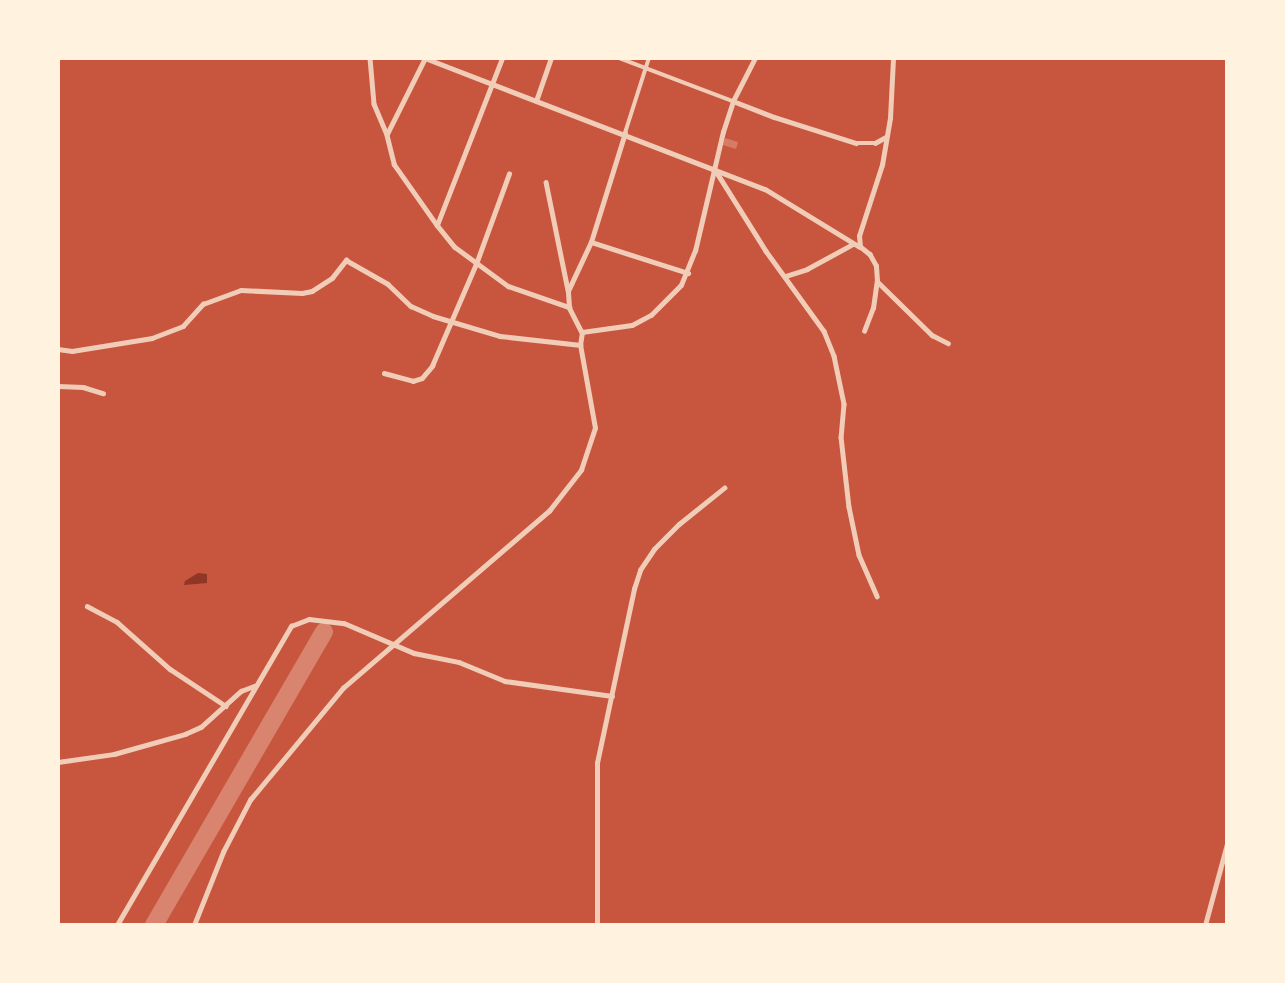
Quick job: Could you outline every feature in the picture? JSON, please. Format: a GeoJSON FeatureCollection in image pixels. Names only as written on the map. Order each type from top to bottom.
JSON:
{"type":"FeatureCollection","features":[{"type":"Feature","properties":{"kind":"street"},"geometry":{"type":"LineString","coordinates":[[370,58],[374,104],[387,135],[394,164],[437,225],[455,247],[508,286],[569,307]]}},
{"type":"Feature","properties":{"kind":"street"},"geometry":{"type":"LineString","coordinates":[[387,135],[425,58],[765,188],[807,212],[870,255],[876,266],[877,281],[873,309],[864,331]]}},
{"type":"Feature","properties":{"kind":"street"},"geometry":{"type":"LineString","coordinates":[[437,225],[502,58]]}},
{"type":"Feature","properties":{"kind":"street"},"geometry":{"type":"LineString","coordinates":[[536,100],[551,58]]}},
{"type":"Feature","properties":{"kind":"street"},"geometry":{"type":"LineString","coordinates":[[619,58],[774,117],[856,143],[875,143],[887,136]]}},
{"type":"Feature","properties":{"kind":"street"},"geometry":{"type":"LineString","coordinates":[[568,290],[591,242],[649,58]]}},
{"type":"Feature","properties":{"kind":"street"},"geometry":{"type":"LineString","coordinates":[[582,332],[632,325],[651,315],[688,273],[713,167],[733,101],[755,58]]}},
{"type":"Feature","properties":{"kind":"street"},"geometry":{"type":"LineString","coordinates":[[860,247],[860,226],[878,184],[887,136],[893,58]]}},
{"type":"Feature","properties":{"kind":"street"},"geometry":{"type":"LineString","coordinates":[[713,167],[766,251],[824,331],[839,375],[844,404],[841,438],[849,507],[859,555],[877,596]]}},
{"type":"Feature","properties":{"kind":"street"},"geometry":{"type":"LineString","coordinates":[[384,373],[413,381],[422,378],[432,366],[476,264],[509,174]]}},
{"type":"Feature","properties":{"kind":"street"},"geometry":{"type":"LineString","coordinates":[[194,925],[223,852],[250,800],[342,688],[549,511],[581,470],[595,428],[580,345],[582,332],[569,307],[546,182]]}},
{"type":"Feature","properties":{"kind":"street"},"geometry":{"type":"LineString","coordinates":[[591,242],[688,273]]}},
{"type":"Feature","properties":{"kind":"street"},"geometry":{"type":"LineString","coordinates":[[786,276],[807,269],[853,244]]}},
{"type":"Feature","properties":{"kind":"street"},"geometry":{"type":"LineString","coordinates":[[58,349],[72,351],[152,338],[183,326],[203,304],[242,290],[302,293],[312,290],[332,278],[346,260],[388,284],[411,306],[452,322],[521,340],[580,345]]}},
{"type":"Feature","properties":{"kind":"street"},"geometry":{"type":"LineString","coordinates":[[877,281],[932,335],[948,343]]}},
{"type":"Feature","properties":{"kind":"street"},"geometry":{"type":"LineString","coordinates":[[58,386],[83,387],[103,393]]}},
{"type":"Feature","properties":{"kind":"street"},"geometry":{"type":"LineString","coordinates":[[597,925],[597,763],[640,570],[654,549],[679,524],[724,488]]}},
{"type":"Feature","properties":{"kind":"street"},"geometry":{"type":"LineString","coordinates":[[87,606],[117,622],[170,669],[226,706]]}},
{"type":"Feature","properties":{"kind":"street"},"geometry":{"type":"LineString","coordinates":[[117,925],[291,626],[309,619],[344,623],[414,653],[459,662],[524,686],[612,696]]}},
{"type":"Feature","properties":{"kind":"street"},"geometry":{"type":"LineString","coordinates":[[58,762],[161,743],[201,727],[241,691],[256,686]]}},
{"type":"Feature","properties":{"kind":"street"},"geometry":{"type":"LineString","coordinates":[[1205,925],[1227,844]]}},
{"type":"Feature","properties":{"kind":"shaded area"},"geometry":{"type":"Polygon","coordinates":[[[198,573],[207,574],[207,583],[184,585],[185,581],[198,573]]]}},
{"type":"Feature","properties":{"kind":"building"},"geometry":{"type":"Polygon","coordinates":[[[725,138],[738,142],[736,149],[723,145],[725,138]]]}},
{"type":"Feature","properties":{"kind":"taxiway"},"geometry":{"type":"LineString","coordinates":[[154,925],[324,632]]}}]}
